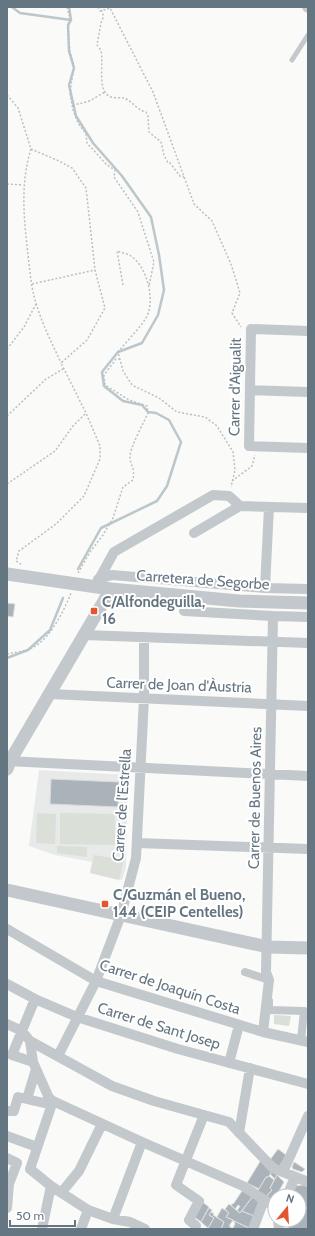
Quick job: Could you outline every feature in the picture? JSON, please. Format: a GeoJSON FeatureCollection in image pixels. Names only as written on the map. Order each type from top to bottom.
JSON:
{"type":"FeatureCollection","features":[{"type":"Feature","properties":{"kind":"street"},"geometry":{"type":"LineString","coordinates":[[251,329],[308,332]]}},
{"type":"Feature","properties":{"kind":"street","name":"Carrer d'Aigualit"},"geometry":{"type":"LineString","coordinates":[[251,329],[251,446]]}},
{"type":"Feature","properties":{"kind":"street"},"geometry":{"type":"LineString","coordinates":[[250,390],[308,392]]}},
{"type":"Feature","properties":{"kind":"street"},"geometry":{"type":"LineString","coordinates":[[251,446],[308,448]]}},
{"type":"Feature","properties":{"kind":"street"},"geometry":{"type":"LineString","coordinates":[[7,574],[97,583],[114,552],[213,495],[229,496],[240,506]]}},
{"type":"Feature","properties":{"kind":"street"},"geometry":{"type":"LineString","coordinates":[[194,533],[240,506],[308,508]]}},
{"type":"Feature","properties":{"kind":"street"},"geometry":{"type":"LineString","coordinates":[[265,588],[269,507]]}},
{"type":"Feature","properties":{"kind":"street","name":"Carretera de Segorbe"},"geometry":{"type":"LineString","coordinates":[[97,583],[112,575],[265,588],[308,589]]}},
{"type":"Feature","properties":{"kind":"street","name":"Carretera de Segorbe"},"geometry":{"type":"LineString","coordinates":[[97,583],[111,589],[239,601],[308,603]]}},
{"type":"Feature","properties":{"kind":"street"},"geometry":{"type":"LineString","coordinates":[[111,589],[8,764],[141,768],[308,776]]}},
{"type":"Feature","properties":{"kind":"street","name":"Carretera de Segorbe"},"geometry":{"type":"LineString","coordinates":[[184,611],[308,617]]}},
{"type":"Feature","properties":{"kind":"street","name":"Carrer de Buenos Aires"},"geometry":{"type":"LineString","coordinates":[[263,1032],[268,980],[266,972],[268,947],[273,616]]}},
{"type":"Feature","properties":{"kind":"street"},"geometry":{"type":"LineString","coordinates":[[84,635],[308,643]]}},
{"type":"Feature","properties":{"kind":"street","name":"Carrer de l'Estrella"},"geometry":{"type":"LineString","coordinates":[[58,1056],[96,981],[121,915],[136,858],[144,698],[144,637]]}},
{"type":"Feature","properties":{"kind":"street","name":"Carrer de Joan d'Àustria"},"geometry":{"type":"LineString","coordinates":[[50,694],[308,706]]}},
{"type":"Feature","properties":{"kind":"street"},"geometry":{"type":"LineString","coordinates":[[137,843],[308,849]]}},
{"type":"Feature","properties":{"kind":"street"},"geometry":{"type":"LineString","coordinates":[[7,890],[268,947],[308,948]]}},
{"type":"Feature","properties":{"kind":"street","name":"Carrer de Joaquín Costa"},"geometry":{"type":"LineString","coordinates":[[7,929],[96,981],[263,1032],[304,1041]]}},
{"type":"Feature","properties":{"kind":"street"},"geometry":{"type":"LineString","coordinates":[[245,972],[268,980],[269,1010],[304,1011],[304,1041]]}},
{"type":"Feature","properties":{"kind":"street","name":"Carrer de Sant Josep"},"geometry":{"type":"LineString","coordinates":[[7,984],[35,999],[77,1017],[178,1049],[308,1084]]}},
{"type":"Feature","properties":{"kind":"street"},"geometry":{"type":"LineString","coordinates":[[34,1065],[10,1057],[35,999]]}},
{"type":"Feature","properties":{"kind":"street"},"geometry":{"type":"LineString","coordinates":[[7,1024],[22,1031],[30,1041],[112,1086],[154,1101],[229,1122],[273,1168],[308,1182]]}},
{"type":"Feature","properties":{"kind":"street"},"geometry":{"type":"LineString","coordinates":[[229,1063],[239,1025]]}},
{"type":"Feature","properties":{"kind":"street"},"geometry":{"type":"LineString","coordinates":[[30,1041],[34,1065],[51,1100],[243,1186],[267,1202]]}},
{"type":"Feature","properties":{"kind":"street"},"geometry":{"type":"LineString","coordinates":[[7,1111],[14,1111],[22,1098],[34,1065]]}},
{"type":"Feature","properties":{"kind":"street"},"geometry":{"type":"LineString","coordinates":[[239,1133],[250,1068]]}},
{"type":"Feature","properties":{"kind":"street"},"geometry":{"type":"LineString","coordinates":[[22,1098],[44,1102],[51,1100]]}},
{"type":"Feature","properties":{"kind":"street"},"geometry":{"type":"LineString","coordinates":[[51,1100],[30,1169],[50,1186],[88,1210],[113,1219],[130,1222],[144,1229]]}},
{"type":"Feature","properties":{"kind":"street"},"geometry":{"type":"LineString","coordinates":[[197,1228],[189,1220],[199,1201],[176,1185],[204,1115]]}},
{"type":"Feature","properties":{"kind":"street"},"geometry":{"type":"LineString","coordinates":[[282,1172],[308,1116]]}},
{"type":"Feature","properties":{"kind":"street"},"geometry":{"type":"LineString","coordinates":[[61,1193],[79,1171],[102,1124]]}},
{"type":"Feature","properties":{"kind":"street"},"geometry":{"type":"LineString","coordinates":[[7,1136],[37,1147]]}},
{"type":"Feature","properties":{"kind":"street"},"geometry":{"type":"LineString","coordinates":[[113,1219],[142,1142]]}},
{"type":"Feature","properties":{"kind":"street"},"geometry":{"type":"LineString","coordinates":[[7,1158],[17,1163],[8,1184],[7,1208]]}},
{"type":"Feature","properties":{"kind":"street"},"geometry":{"type":"LineString","coordinates":[[290,1188],[295,1177]]}},
{"type":"Feature","properties":{"kind":"street"},"geometry":{"type":"LineString","coordinates":[[42,1229],[50,1186]]}},
{"type":"Feature","properties":{"kind":"street"},"geometry":{"type":"LineString","coordinates":[[253,1229],[264,1200]]}},
{"type":"Feature","properties":{"kind":"street"},"geometry":{"type":"LineString","coordinates":[[81,1229],[88,1210]]}},
{"type":"Feature","properties":{"kind":"lane"},"geometry":{"type":"LineString","coordinates":[[292,60],[308,35]]}},
{"type":"Feature","properties":{"kind":"path"},"geometry":{"type":"LineString","coordinates":[[67,7],[70,18],[68,30],[70,53],[74,65],[70,93],[78,123],[86,134],[87,143],[107,165],[115,170],[114,177],[138,212],[154,262],[149,286],[150,304],[146,318],[118,352],[123,371],[132,385],[159,398],[177,412],[205,417],[217,426],[233,452],[235,470],[229,496]]}},
{"type":"Feature","properties":{"kind":"path"},"geometry":{"type":"LineString","coordinates":[[98,7],[103,14],[97,46],[101,50],[101,79],[105,92],[111,97],[125,98],[141,111],[146,112],[148,116],[149,132],[161,142],[168,163],[170,163],[180,176],[184,177]]}},
{"type":"Feature","properties":{"kind":"path"},"geometry":{"type":"LineString","coordinates":[[101,10],[110,8],[153,92],[194,204],[212,221],[231,264],[240,293],[232,312],[240,327],[251,329]]}},
{"type":"Feature","properties":{"kind":"path"},"geometry":{"type":"LineString","coordinates":[[73,106],[77,103],[88,102],[95,96],[105,92]]}},
{"type":"Feature","properties":{"kind":"path"},"geometry":{"type":"LineString","coordinates":[[7,95],[18,108],[30,149],[23,186],[24,220],[36,304],[60,363],[86,413],[100,446],[100,459],[84,496],[56,524],[19,552],[16,561],[26,567]]}},
{"type":"Feature","properties":{"kind":"path"},"geometry":{"type":"LineString","coordinates":[[30,149],[60,161],[72,168],[86,188],[95,270],[106,308],[87,340],[60,363]]}},
{"type":"Feature","properties":{"kind":"path"},"geometry":{"type":"LineString","coordinates":[[7,184],[23,186]]}},
{"type":"Feature","properties":{"kind":"path"},"geometry":{"type":"LineString","coordinates":[[123,285],[117,251],[130,255],[140,264],[149,286]]}},
{"type":"Feature","properties":{"kind":"path"},"geometry":{"type":"LineString","coordinates":[[32,284],[95,270]]}},
{"type":"Feature","properties":{"kind":"path"},"geometry":{"type":"LineString","coordinates":[[7,349],[24,327],[36,304]]}},
{"type":"Feature","properties":{"kind":"path"},"geometry":{"type":"LineString","coordinates":[[77,576],[90,552],[103,536],[113,518],[123,487],[133,480],[134,471],[130,457],[137,435],[148,413],[147,406],[129,400],[105,386],[104,375],[116,359],[120,359]]}},
{"type":"Feature","properties":{"kind":"path"},"geometry":{"type":"LineString","coordinates":[[7,416],[46,379],[63,369]]}},
{"type":"Feature","properties":{"kind":"path"},"geometry":{"type":"LineString","coordinates":[[7,484],[54,450],[73,426],[86,413]]}},
{"type":"Feature","properties":{"kind":"path"},"geometry":{"type":"LineString","coordinates":[[232,481],[252,466],[255,456],[251,446]]}},
{"type":"Feature","properties":{"kind":"path"},"geometry":{"type":"LineString","coordinates":[[7,654],[37,646],[50,633],[69,600],[73,587]]}},
{"type":"Feature","properties":{"kind":"shaded area"},"geometry":{"type":"Polygon","coordinates":[[[39,770],[128,775],[126,868],[122,880],[90,873],[92,862],[55,855],[29,846],[39,770]]]}},
{"type":"Feature","properties":{"kind":"shaded area"},"geometry":{"type":"Polygon","coordinates":[[[37,813],[56,814],[55,844],[36,843],[37,813]]]}},
{"type":"Feature","properties":{"kind":"shaded area"},"geometry":{"type":"Polygon","coordinates":[[[60,813],[115,814],[115,845],[60,844],[60,813]]]}},
{"type":"Feature","properties":{"kind":"shaded area"},"geometry":{"type":"Polygon","coordinates":[[[57,846],[87,847],[87,857],[57,853],[57,846]]]}},
{"type":"Feature","properties":{"kind":"shaded area"},"geometry":{"type":"Polygon","coordinates":[[[94,855],[124,860],[119,880],[90,873],[94,855]]]}},
{"type":"Feature","properties":{"kind":"shaded area"},"geometry":{"type":"Polygon","coordinates":[[[274,1015],[291,1016],[289,1026],[274,1024],[274,1015]]]}},
{"type":"Feature","properties":{"kind":"building"},"geometry":{"type":"Polygon","coordinates":[[[7,603],[15,604],[13,617],[7,616],[7,603]]]}},
{"type":"Feature","properties":{"kind":"building"},"geometry":{"type":"Polygon","coordinates":[[[51,779],[119,782],[118,807],[50,804],[51,779]]]}},
{"type":"Feature","properties":{"kind":"building"},"geometry":{"type":"Polygon","coordinates":[[[278,1149],[286,1155],[280,1166],[270,1160],[278,1149]]]}},
{"type":"Feature","properties":{"kind":"building"},"geometry":{"type":"Polygon","coordinates":[[[261,1160],[273,1171],[268,1177],[266,1177],[259,1189],[247,1183],[261,1160]]]}},
{"type":"Feature","properties":{"kind":"building"},"geometry":{"type":"Polygon","coordinates":[[[294,1162],[305,1169],[302,1172],[293,1169],[292,1167],[294,1162]]]}},
{"type":"Feature","properties":{"kind":"building"},"geometry":{"type":"Polygon","coordinates":[[[273,1171],[277,1175],[275,1179],[270,1174],[273,1171]]]}},
{"type":"Feature","properties":{"kind":"building"},"geometry":{"type":"Polygon","coordinates":[[[277,1175],[284,1182],[281,1188],[270,1188],[277,1175]]]}},
{"type":"Feature","properties":{"kind":"building"},"geometry":{"type":"Polygon","coordinates":[[[269,1176],[274,1180],[270,1188],[267,1188],[266,1197],[257,1192],[266,1177],[269,1176]]]}},
{"type":"Feature","properties":{"kind":"building"},"geometry":{"type":"Polygon","coordinates":[[[303,1185],[308,1187],[308,1229],[288,1229],[307,1228],[307,1188],[294,1188],[295,1186],[303,1185]]]}},
{"type":"Feature","properties":{"kind":"building"},"geometry":{"type":"Polygon","coordinates":[[[242,1191],[253,1196],[240,1213],[237,1211],[240,1206],[238,1205],[235,1209],[231,1205],[242,1191]]]}},
{"type":"Feature","properties":{"kind":"building"},"geometry":{"type":"Polygon","coordinates":[[[253,1196],[259,1203],[254,1216],[242,1211],[253,1196]]]}},
{"type":"Feature","properties":{"kind":"building"},"geometry":{"type":"Polygon","coordinates":[[[201,1201],[209,1207],[201,1222],[192,1215],[201,1201]]]}},
{"type":"Feature","properties":{"kind":"building"},"geometry":{"type":"Polygon","coordinates":[[[229,1204],[240,1213],[242,1211],[254,1216],[249,1228],[226,1217],[229,1213],[225,1209],[229,1204]]]}},
{"type":"Feature","properties":{"kind":"building"},"geometry":{"type":"Polygon","coordinates":[[[209,1208],[212,1210],[209,1215],[214,1218],[208,1228],[201,1222],[209,1208]]]}},
{"type":"Feature","properties":{"kind":"building"},"geometry":{"type":"Polygon","coordinates":[[[222,1208],[229,1213],[226,1217],[233,1220],[229,1226],[231,1227],[230,1229],[221,1229],[224,1222],[217,1217],[222,1208]]]}},
{"type":"Feature","properties":{"kind":"building"},"geometry":{"type":"Polygon","coordinates":[[[211,1212],[224,1222],[221,1229],[208,1228],[214,1218],[209,1215],[211,1212]]]}},
{"type":"Feature","properties":{"kind":"building"},"geometry":{"type":"Polygon","coordinates":[[[234,1221],[249,1229],[231,1229],[235,1224],[234,1221]]]}},
{"type":"Feature","properties":{"kind":"waterway"},"geometry":{"type":"LineString","coordinates":[[12,7],[20,13],[71,20]]}},
{"type":"Feature","properties":{"kind":"waterway"},"geometry":{"type":"LineString","coordinates":[[69,7],[71,20],[68,25],[69,51],[74,68],[69,85],[76,116],[93,143],[122,176],[151,217],[159,255],[164,290],[158,315],[142,343],[118,352],[102,372],[104,386],[123,401],[142,405],[148,412],[156,413],[169,420],[181,442],[167,486],[157,501],[101,528],[78,569]]}},
{"type":"Feature","properties":{"kind":"waterway"},"geometry":{"type":"LineString","coordinates":[[7,658],[28,650],[50,630],[63,598]]}},
{"type":"Feature","properties":{"kind":"place","name":"C/Alfondeguilla, 16"},"geometry":{"type":"Point","coordinates":[94,611]}},
{"type":"Feature","properties":{"kind":"place","name":"C/Guzmán el Bueno, 144 (CEIP Centelles)"},"geometry":{"type":"Point","coordinates":[105,904]}}]}
